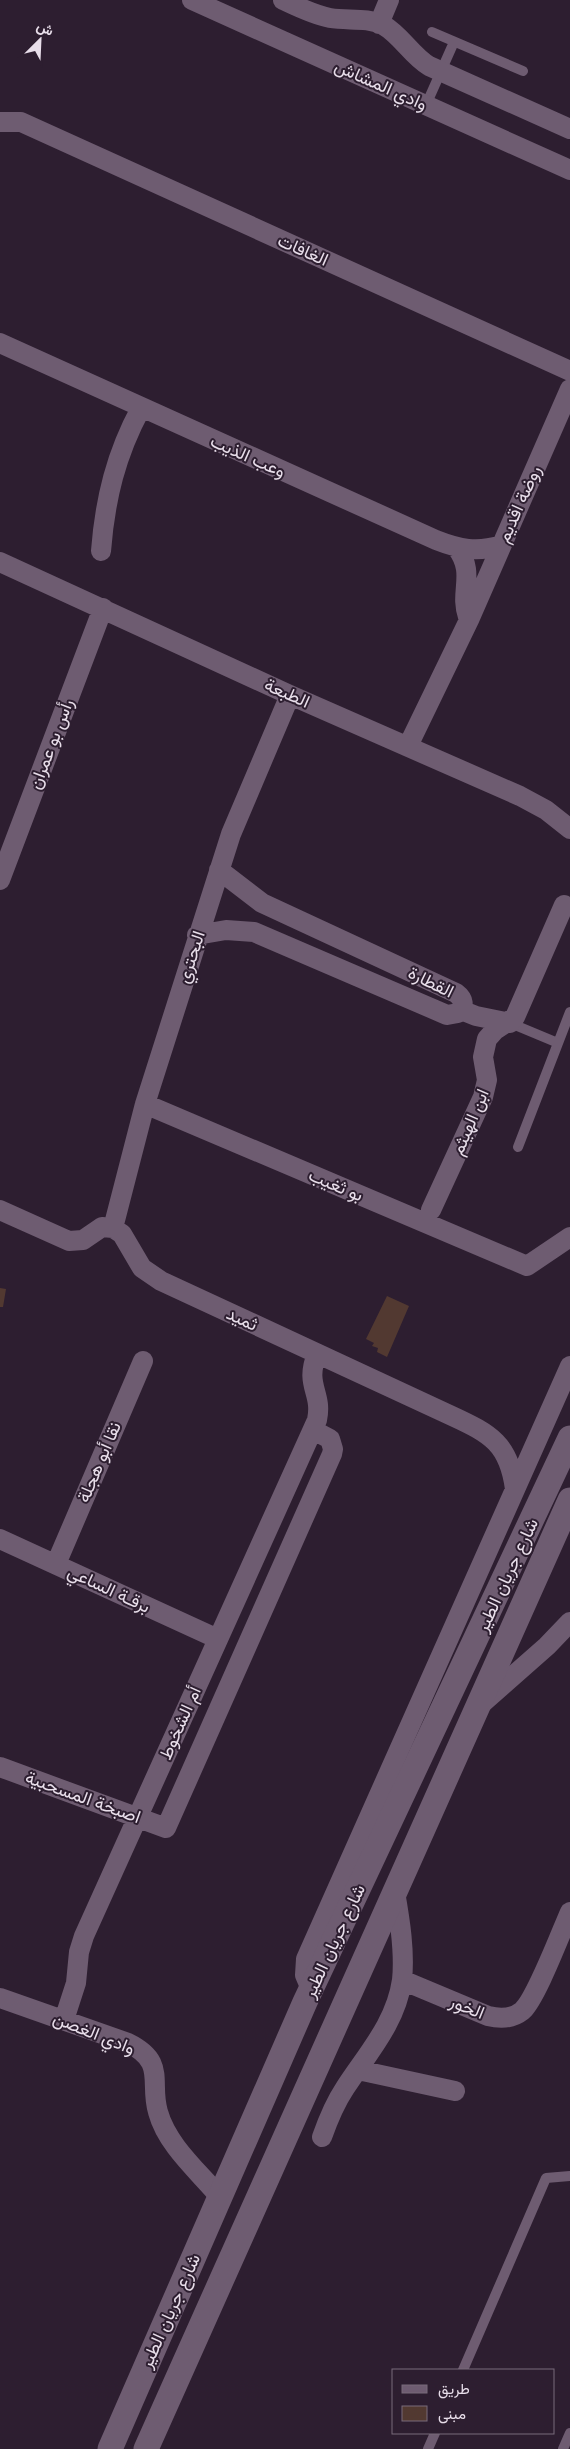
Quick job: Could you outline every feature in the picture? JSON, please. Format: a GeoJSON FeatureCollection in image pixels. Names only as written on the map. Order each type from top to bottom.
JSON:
{"type":"FeatureCollection","features":[{"type":"Feature","properties":{"kind":"street","name":"وادي المشاش"},"geometry":{"type":"LineString","coordinates":[[192,0],[570,170]]}},
{"type":"Feature","properties":{"kind":"street"},"geometry":{"type":"LineString","coordinates":[[283,0],[327,17],[366,20],[379,24],[391,30],[419,60],[570,129]]}},
{"type":"Feature","properties":{"kind":"street"},"geometry":{"type":"LineString","coordinates":[[379,24],[389,0]]}},
{"type":"Feature","properties":{"kind":"street","name":"الغافات"},"geometry":{"type":"LineString","coordinates":[[0,122],[21,122],[570,372]]}},
{"type":"Feature","properties":{"kind":"street","name":"وعب الذيب"},"geometry":{"type":"LineString","coordinates":[[0,343],[141,408],[457,548],[479,550],[500,545]]}},
{"type":"Feature","properties":{"kind":"street","name":"روضة اقديم"},"geometry":{"type":"LineString","coordinates":[[408,746],[469,620],[500,545],[570,389]]}},
{"type":"Feature","properties":{"kind":"street"},"geometry":{"type":"LineString","coordinates":[[101,551],[104,515],[114,470],[130,428],[141,408]]}},
{"type":"Feature","properties":{"kind":"street"},"geometry":{"type":"LineString","coordinates":[[457,548],[466,563],[468,571],[465,604],[469,620]]}},
{"type":"Feature","properties":{"kind":"street","name":"الطبعة"},"geometry":{"type":"LineString","coordinates":[[0,562],[290,695],[534,802],[570,829]]}},
{"type":"Feature","properties":{"kind":"street","name":"رأس بو عمران"},"geometry":{"type":"LineString","coordinates":[[0,876],[103,608]]}},
{"type":"Feature","properties":{"kind":"street","name":"البحتري"},"geometry":{"type":"LineString","coordinates":[[113,1228],[144,1104],[197,935],[242,804],[290,695]]}},
{"type":"Feature","properties":{"kind":"street","name":"القطارة"},"geometry":{"type":"LineString","coordinates":[[197,935],[226,930],[254,932],[447,1015],[455,1015],[461,1010],[463,1001],[456,993],[262,903],[219,870]]}},
{"type":"Feature","properties":{"kind":"street","name":"ابن الهيثم"},"geometry":{"type":"LineString","coordinates":[[430,1210],[483,1097],[487,1080],[483,1057],[487,1039],[495,1030],[510,1023],[515,1017],[564,905]]}},
{"type":"Feature","properties":{"kind":"street"},"geometry":{"type":"LineString","coordinates":[[461,1010],[476,1016],[510,1023]]}},
{"type":"Feature","properties":{"kind":"street","name":"بو ثغيب"},"geometry":{"type":"LineString","coordinates":[[144,1104],[527,1266],[570,1237]]}},
{"type":"Feature","properties":{"kind":"street"},"geometry":{"type":"LineString","coordinates":[[0,1210],[69,1241],[82,1240],[102,1227],[113,1228]]}},
{"type":"Feature","properties":{"kind":"street","name":"ثميد"},"geometry":{"type":"LineString","coordinates":[[113,1228],[122,1234],[142,1268],[153,1277],[474,1426],[500,1445],[510,1466],[515,1489]]}},
{"type":"Feature","properties":{"kind":"street","name":"أم الشخوط"},"geometry":{"type":"LineString","coordinates":[[64,2020],[76,1983],[81,1944],[218,1639],[294,1476],[313,1430],[319,1413],[318,1398],[311,1378],[311,1369],[317,1354]]}},
{"type":"Feature","properties":{"kind":"street","name":"نقا أبو هجلة"},"geometry":{"type":"LineString","coordinates":[[56,1564],[143,1361]]}},
{"type":"Feature","properties":{"kind":"street"},"geometry":{"type":"LineString","coordinates":[[389,1798],[515,1489],[570,1366]]}},
{"type":"Feature","properties":{"kind":"street","name":"أم الشخوط"},"geometry":{"type":"LineString","coordinates":[[166,1828],[334,1449],[330,1439],[313,1430]]}},
{"type":"Feature","properties":{"kind":"street","name":"شارع جريان الطير"},"geometry":{"type":"LineString","coordinates":[[110,2449],[312,1989],[389,1798],[570,1438]]}},
{"type":"Feature","properties":{"kind":"street"},"geometry":{"type":"LineString","coordinates":[[500,1445],[523,1445],[537,1439]]}},
{"type":"Feature","properties":{"kind":"street"},"geometry":{"type":"LineString","coordinates":[[294,1476],[317,1486]]}},
{"type":"Feature","properties":{"kind":"street","name":"شارع جريان الطير"},"geometry":{"type":"LineString","coordinates":[[146,2449],[570,1500]]}},
{"type":"Feature","properties":{"kind":"street","name":"برقـة الساعي"},"geometry":{"type":"LineString","coordinates":[[0,1539],[218,1639]]}},
{"type":"Feature","properties":{"kind":"street"},"geometry":{"type":"LineString","coordinates":[[244,1582],[269,1593]]}},
{"type":"Feature","properties":{"kind":"street","name":"شارع جريان الطير"},"geometry":{"type":"LineString","coordinates":[[476,1709],[547,1646],[570,1622]]}},
{"type":"Feature","properties":{"kind":"street","name":"اصبخة المسحبية"},"geometry":{"type":"LineString","coordinates":[[0,1768],[166,1828]]}},
{"type":"Feature","properties":{"kind":"street"},"geometry":{"type":"LineString","coordinates":[[322,2137],[336,2104],[388,2023],[398,1998],[402,1980],[399,1918],[395,1892]]}},
{"type":"Feature","properties":{"kind":"street","name":"الخور"},"geometry":{"type":"LineString","coordinates":[[402,1980],[494,2018],[514,2016],[530,2002],[570,1912]]}},
{"type":"Feature","properties":{"kind":"street","name":"وادي الغصن"},"geometry":{"type":"LineString","coordinates":[[0,1998],[128,2043],[143,2052],[155,2072],[157,2110],[167,2133],[220,2196]]}},
{"type":"Feature","properties":{"kind":"street"},"geometry":{"type":"LineString","coordinates":[[358,2070],[455,2091]]}},
{"type":"Feature","properties":{"kind":"lane"},"geometry":{"type":"LineString","coordinates":[[432,32],[523,71]]}},
{"type":"Feature","properties":{"kind":"lane"},"geometry":{"type":"LineString","coordinates":[[426,105],[454,42]]}},
{"type":"Feature","properties":{"kind":"lane"},"geometry":{"type":"LineString","coordinates":[[518,1148],[570,1012]]}},
{"type":"Feature","properties":{"kind":"lane"},"geometry":{"type":"LineString","coordinates":[[510,1023],[558,1043]]}},
{"type":"Feature","properties":{"kind":"lane"},"geometry":{"type":"LineString","coordinates":[[462,2369],[546,2178],[570,2176]]}},
{"type":"Feature","properties":{"kind":"lane"},"geometry":{"type":"LineString","coordinates":[[563,2449],[570,2433]]}},
{"type":"Feature","properties":{"kind":"lane"},"geometry":{"type":"LineString","coordinates":[[428,2449],[435,2434]]}},
{"type":"Feature","properties":{"kind":"building"},"geometry":{"type":"Polygon","coordinates":[[[0,1288],[6,1289],[3,1307],[0,1307],[0,1288]]]}},
{"type":"Feature","properties":{"kind":"building"},"geometry":{"type":"Polygon","coordinates":[[[387,1296],[409,1306],[387,1357],[377,1352],[378,1348],[372,1346],[374,1343],[366,1339],[387,1296]]]}}]}
